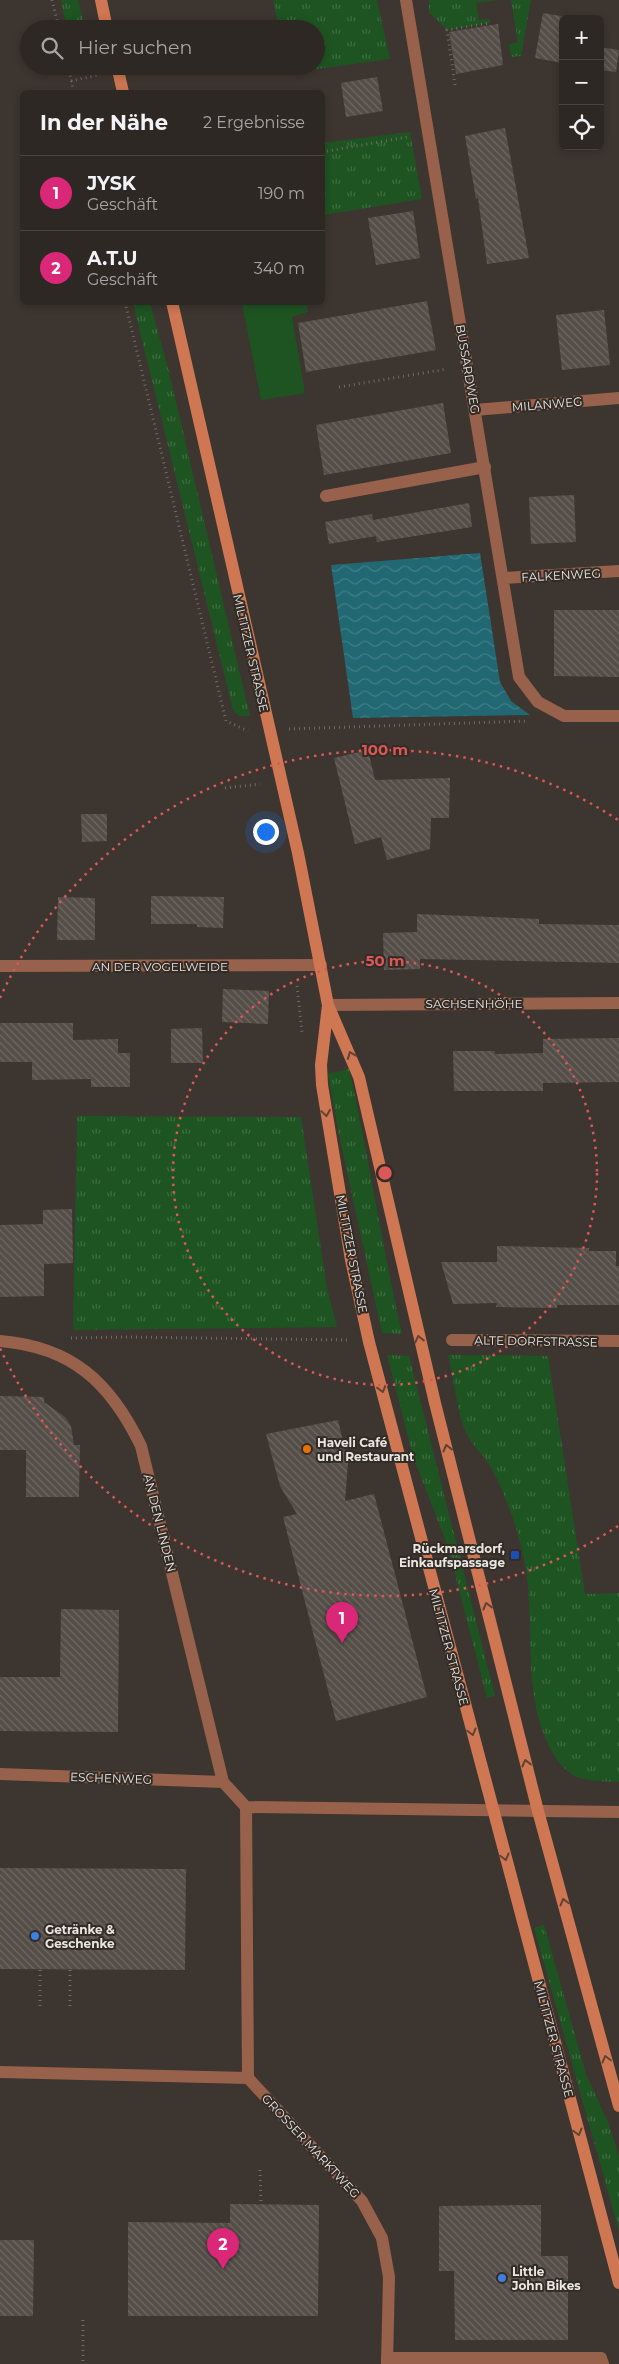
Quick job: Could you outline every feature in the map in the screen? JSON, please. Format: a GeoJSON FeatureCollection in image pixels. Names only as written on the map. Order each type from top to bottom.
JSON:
{"type":"FeatureCollection","features":[{"type":"Feature","properties":{"kind":"street"},"geometry":{"type":"LineString","coordinates":[[101,0],[106,20]]}},
{"type":"Feature","properties":{"kind":"street","name":"BUSSARDWEG"},"geometry":{"type":"LineString","coordinates":[[406,0],[466,365],[504,578],[519,677],[538,702],[561,715]]}},
{"type":"Feature","properties":{"kind":"street"},"geometry":{"type":"LineString","coordinates":[[119,75],[123,90]]}},
{"type":"Feature","properties":{"kind":"street","name":"MILTITZER STRASSE"},"geometry":{"type":"LineString","coordinates":[[173,305],[281,781],[328,1004],[359,1077],[420,1344],[538,1811],[619,2106]]}},
{"type":"Feature","properties":{"kind":"street","name":"MILANWEG"},"geometry":{"type":"LineString","coordinates":[[475,410],[619,398]]}},
{"type":"Feature","properties":{"kind":"street"},"geometry":{"type":"LineString","coordinates":[[326,496],[485,467]]}},
{"type":"Feature","properties":{"kind":"street","name":"FALKENWEG"},"geometry":{"type":"LineString","coordinates":[[504,578],[619,572]]}},
{"type":"Feature","properties":{"kind":"street"},"geometry":{"type":"LineString","coordinates":[[561,715],[619,716]]}},
{"type":"Feature","properties":{"kind":"street","name":"AN DER VOGELWEIDE"},"geometry":{"type":"LineString","coordinates":[[0,966],[321,965]]}},
{"type":"Feature","properties":{"kind":"street","name":"SACHSENHÖHE"},"geometry":{"type":"LineString","coordinates":[[328,1004],[619,1003]]}},
{"type":"Feature","properties":{"kind":"street","name":"MILTITZER STRASSE"},"geometry":{"type":"LineString","coordinates":[[328,1004],[321,1065],[322,1085],[351,1260],[369,1342],[619,2283]]}},
{"type":"Feature","properties":{"kind":"street","name":"AN DEN LINDEN"},"geometry":{"type":"LineString","coordinates":[[0,1340],[27,1343],[50,1350],[68,1359],[90,1373],[112,1397],[130,1422],[142,1446],[223,1782]]}},
{"type":"Feature","properties":{"kind":"street","name":"ALTE DORFSTRASSE"},"geometry":{"type":"LineString","coordinates":[[452,1340],[619,1341]]}},
{"type":"Feature","properties":{"kind":"street","name":"ESCHENWEG"},"geometry":{"type":"LineString","coordinates":[[0,1774],[223,1782]]}},
{"type":"Feature","properties":{"kind":"street"},"geometry":{"type":"LineString","coordinates":[[0,2072],[248,2078],[246,1807],[223,1782]]}},
{"type":"Feature","properties":{"kind":"street"},"geometry":{"type":"LineString","coordinates":[[246,1807],[619,1812]]}},
{"type":"Feature","properties":{"kind":"street","name":"GROSSER MARKTWEG"},"geometry":{"type":"LineString","coordinates":[[248,2078],[362,2201],[382,2238],[389,2278],[387,2361]]}},
{"type":"Feature","properties":{"kind":"street"},"geometry":{"type":"LineString","coordinates":[[387,2361],[601,2358],[603,2364]]}},
{"type":"Feature","properties":{"kind":"path"},"geometry":{"type":"LineString","coordinates":[[52,0],[57,20]]}},
{"type":"Feature","properties":{"kind":"path"},"geometry":{"type":"LineString","coordinates":[[454,85],[447,30],[490,23]]}},
{"type":"Feature","properties":{"kind":"path"},"geometry":{"type":"LineString","coordinates":[[70,75],[73,90]]}},
{"type":"Feature","properties":{"kind":"path"},"geometry":{"type":"LineString","coordinates":[[71,81],[93,75]]}},
{"type":"Feature","properties":{"kind":"path"},"geometry":{"type":"LineString","coordinates":[[325,151],[415,136]]}},
{"type":"Feature","properties":{"kind":"path"},"geometry":{"type":"LineString","coordinates":[[126,305],[226,721],[248,730],[250,739]]}},
{"type":"Feature","properties":{"kind":"path"},"geometry":{"type":"LineString","coordinates":[[339,387],[466,365]]}},
{"type":"Feature","properties":{"kind":"path"},"geometry":{"type":"LineString","coordinates":[[268,729],[542,721],[561,715]]}},
{"type":"Feature","properties":{"kind":"path"},"geometry":{"type":"LineString","coordinates":[[258,775],[263,793]]}},
{"type":"Feature","properties":{"kind":"path"},"geometry":{"type":"LineString","coordinates":[[225,788],[281,781]]}},
{"type":"Feature","properties":{"kind":"path"},"geometry":{"type":"LineString","coordinates":[[294,965],[303,1040]]}},
{"type":"Feature","properties":{"kind":"path"},"geometry":{"type":"LineString","coordinates":[[50,1350],[72,1338],[127,1336],[369,1342]]}},
{"type":"Feature","properties":{"kind":"path"},"geometry":{"type":"LineString","coordinates":[[40,1970],[40,2006]]}},
{"type":"Feature","properties":{"kind":"path"},"geometry":{"type":"LineString","coordinates":[[70,1970],[70,2006]]}},
{"type":"Feature","properties":{"kind":"path"},"geometry":{"type":"LineString","coordinates":[[260,2170],[261,2204]]}},
{"type":"Feature","properties":{"kind":"path"},"geometry":{"type":"LineString","coordinates":[[83,2320],[83,2364]]}},
{"type":"Feature","properties":{"kind":"green space"},"geometry":{"type":"Polygon","coordinates":[[[61,0],[78,0],[83,20],[65,20],[61,0]]]}},
{"type":"Feature","properties":{"kind":"green space"},"geometry":{"type":"Polygon","coordinates":[[[273,0],[377,0],[390,59],[325,68],[325,20],[277,20],[273,0]]]}},
{"type":"Feature","properties":{"kind":"green space"},"geometry":{"type":"Polygon","coordinates":[[[429,0],[499,0],[476,3],[479,20],[489,19],[490,23],[447,30],[429,12],[429,0]]]}},
{"type":"Feature","properties":{"kind":"green space"},"geometry":{"type":"Polygon","coordinates":[[[511,0],[531,0],[521,56],[511,57],[509,44],[518,42],[511,0]]]}},
{"type":"Feature","properties":{"kind":"green space"},"geometry":{"type":"Polygon","coordinates":[[[410,132],[422,199],[325,215],[325,143],[410,132]]]}},
{"type":"Feature","properties":{"kind":"green space"},"geometry":{"type":"Polygon","coordinates":[[[133,305],[151,305],[169,372],[250,716],[239,716],[233,710],[133,305]]]}},
{"type":"Feature","properties":{"kind":"green space"},"geometry":{"type":"Polygon","coordinates":[[[242,305],[306,305],[308,312],[292,317],[305,393],[261,400],[242,305]]]}},
{"type":"Feature","properties":{"kind":"green space"},"geometry":{"type":"Polygon","coordinates":[[[349,1069],[402,1334],[382,1333],[339,1135],[328,1074],[349,1069]]]}},
{"type":"Feature","properties":{"kind":"green space"},"geometry":{"type":"Polygon","coordinates":[[[77,1116],[301,1117],[327,1288],[337,1327],[73,1330],[77,1116]]]}},
{"type":"Feature","properties":{"kind":"green space"},"geometry":{"type":"Polygon","coordinates":[[[387,1355],[409,1356],[495,1696],[487,1698],[448,1547],[413,1456],[387,1355]]]}},
{"type":"Feature","properties":{"kind":"green space"},"geometry":{"type":"Polygon","coordinates":[[[448,1355],[548,1356],[585,1594],[619,1593],[619,1782],[587,1780],[571,1774],[557,1759],[541,1727],[532,1684],[528,1592],[521,1545],[508,1505],[492,1469],[472,1442],[463,1425],[448,1355]]]}},
{"type":"Feature","properties":{"kind":"green space"},"geometry":{"type":"Polygon","coordinates":[[[544,1925],[586,2074],[608,2122],[619,2156],[619,2231],[534,1928],[544,1925]]]}},
{"type":"Feature","properties":{"kind":"water"},"geometry":{"type":"Polygon","coordinates":[[[480,553],[500,682],[511,701],[530,715],[353,718],[331,565],[480,553]]]}},
{"type":"Feature","properties":{"kind":"building"},"geometry":{"type":"Polygon","coordinates":[[[543,13],[559,16],[559,62],[535,58],[543,13]]]}},
{"type":"Feature","properties":{"kind":"building"},"geometry":{"type":"Polygon","coordinates":[[[498,24],[503,65],[456,74],[449,32],[498,24]]]}},
{"type":"Feature","properties":{"kind":"building"},"geometry":{"type":"Polygon","coordinates":[[[604,48],[619,50],[616,72],[604,70],[604,48]]]}},
{"type":"Feature","properties":{"kind":"building"},"geometry":{"type":"Polygon","coordinates":[[[377,77],[383,111],[346,117],[341,83],[377,77]]]}},
{"type":"Feature","properties":{"kind":"building"},"geometry":{"type":"Polygon","coordinates":[[[505,128],[529,258],[487,264],[478,198],[476,199],[465,136],[505,128]]]}},
{"type":"Feature","properties":{"kind":"building"},"geometry":{"type":"Polygon","coordinates":[[[413,211],[420,258],[376,265],[368,218],[413,211]]]}},
{"type":"Feature","properties":{"kind":"building"},"geometry":{"type":"Polygon","coordinates":[[[427,301],[436,350],[306,372],[298,323],[427,301]]]}},
{"type":"Feature","properties":{"kind":"building"},"geometry":{"type":"Polygon","coordinates":[[[604,310],[610,365],[562,370],[556,315],[604,310]]]}},
{"type":"Feature","properties":{"kind":"building"},"geometry":{"type":"Polygon","coordinates":[[[443,403],[451,453],[324,475],[316,425],[443,403]]]}},
{"type":"Feature","properties":{"kind":"building"},"geometry":{"type":"Polygon","coordinates":[[[574,495],[576,542],[531,544],[529,497],[574,495]]]}},
{"type":"Feature","properties":{"kind":"building"},"geometry":{"type":"Polygon","coordinates":[[[469,503],[472,527],[377,542],[376,536],[329,544],[325,522],[372,514],[373,520],[469,503]]]}},
{"type":"Feature","properties":{"kind":"building"},"geometry":{"type":"Polygon","coordinates":[[[554,610],[619,610],[619,677],[554,676],[554,610]]]}},
{"type":"Feature","properties":{"kind":"building"},"geometry":{"type":"Polygon","coordinates":[[[368,750],[375,780],[450,778],[449,818],[431,818],[430,849],[387,860],[381,837],[355,844],[334,758],[368,750]]]}},
{"type":"Feature","properties":{"kind":"building"},"geometry":{"type":"Polygon","coordinates":[[[81,814],[107,814],[107,841],[82,842],[81,814]]]}},
{"type":"Feature","properties":{"kind":"building"},"geometry":{"type":"Polygon","coordinates":[[[151,896],[224,897],[223,928],[197,927],[197,924],[151,924],[151,896]]]}},
{"type":"Feature","properties":{"kind":"building"},"geometry":{"type":"Polygon","coordinates":[[[58,897],[95,898],[95,940],[57,940],[58,897]]]}},
{"type":"Feature","properties":{"kind":"building"},"geometry":{"type":"Polygon","coordinates":[[[417,914],[539,919],[539,924],[619,925],[619,963],[420,959],[420,969],[384,970],[383,933],[417,932],[417,914]]]}},
{"type":"Feature","properties":{"kind":"building"},"geometry":{"type":"Polygon","coordinates":[[[223,989],[269,991],[268,1024],[222,1022],[223,989]]]}},
{"type":"Feature","properties":{"kind":"building"},"geometry":{"type":"Polygon","coordinates":[[[0,1023],[73,1023],[73,1040],[118,1039],[118,1053],[130,1053],[130,1087],[91,1087],[91,1079],[32,1080],[32,1062],[0,1062],[0,1023]]]}},
{"type":"Feature","properties":{"kind":"building"},"geometry":{"type":"Polygon","coordinates":[[[202,1028],[203,1063],[171,1063],[171,1029],[202,1028]]]}},
{"type":"Feature","properties":{"kind":"building"},"geometry":{"type":"Polygon","coordinates":[[[619,1038],[619,1082],[543,1083],[543,1091],[454,1091],[453,1051],[495,1051],[495,1054],[543,1053],[543,1039],[619,1038]]]}},
{"type":"Feature","properties":{"kind":"building"},"geometry":{"type":"Polygon","coordinates":[[[72,1209],[73,1263],[44,1264],[44,1296],[0,1297],[0,1225],[43,1224],[43,1210],[72,1209]]]}},
{"type":"Feature","properties":{"kind":"building"},"geometry":{"type":"Polygon","coordinates":[[[497,1246],[589,1248],[589,1251],[616,1251],[616,1266],[619,1266],[619,1305],[557,1305],[557,1308],[496,1307],[497,1303],[453,1304],[441,1262],[497,1262],[497,1246]]]}},
{"type":"Feature","properties":{"kind":"building"},"geometry":{"type":"Polygon","coordinates":[[[0,1396],[44,1397],[44,1402],[65,1417],[71,1426],[74,1445],[80,1445],[79,1497],[26,1497],[26,1450],[0,1450],[0,1396]]]}},
{"type":"Feature","properties":{"kind":"building"},"geometry":{"type":"Polygon","coordinates":[[[338,1420],[348,1463],[345,1501],[374,1494],[427,1697],[336,1721],[283,1517],[297,1514],[280,1486],[266,1434],[338,1420]]]}},
{"type":"Feature","properties":{"kind":"building"},"geometry":{"type":"Polygon","coordinates":[[[61,1609],[119,1610],[118,1732],[0,1731],[0,1677],[60,1677],[61,1609]]]}},
{"type":"Feature","properties":{"kind":"building"},"geometry":{"type":"Polygon","coordinates":[[[0,1868],[186,1869],[185,1970],[0,1969],[0,1868]]]}},
{"type":"Feature","properties":{"kind":"building"},"geometry":{"type":"Polygon","coordinates":[[[230,2204],[319,2205],[318,2316],[128,2316],[128,2222],[230,2223],[230,2204]]]}},
{"type":"Feature","properties":{"kind":"building"},"geometry":{"type":"Polygon","coordinates":[[[541,2205],[541,2256],[568,2256],[568,2340],[455,2340],[454,2271],[439,2271],[439,2206],[541,2205]]]}},
{"type":"Feature","properties":{"kind":"building"},"geometry":{"type":"Polygon","coordinates":[[[0,2240],[34,2240],[33,2316],[0,2316],[0,2240]]]}},
{"type":"Feature","properties":{"kind":"place","name":"Haveli Café und Restaurant"},"geometry":{"type":"Point","coordinates":[307,1449]}},
{"type":"Feature","properties":{"kind":"place","name":"Rückmarsdorf, Einkaufspassage"},"geometry":{"type":"Point","coordinates":[515,1555]}},
{"type":"Feature","properties":{"kind":"place","name":"JYSK"},"geometry":{"type":"Point","coordinates":[342,1643]}},
{"type":"Feature","properties":{"kind":"place","name":"Getränke & Geschenke"},"geometry":{"type":"Point","coordinates":[35,1936]}},
{"type":"Feature","properties":{"kind":"place","name":"A.T.U"},"geometry":{"type":"Point","coordinates":[223,2269]}},
{"type":"Feature","properties":{"kind":"place","name":"Little John Bikes"},"geometry":{"type":"Point","coordinates":[502,2278]}}]}
